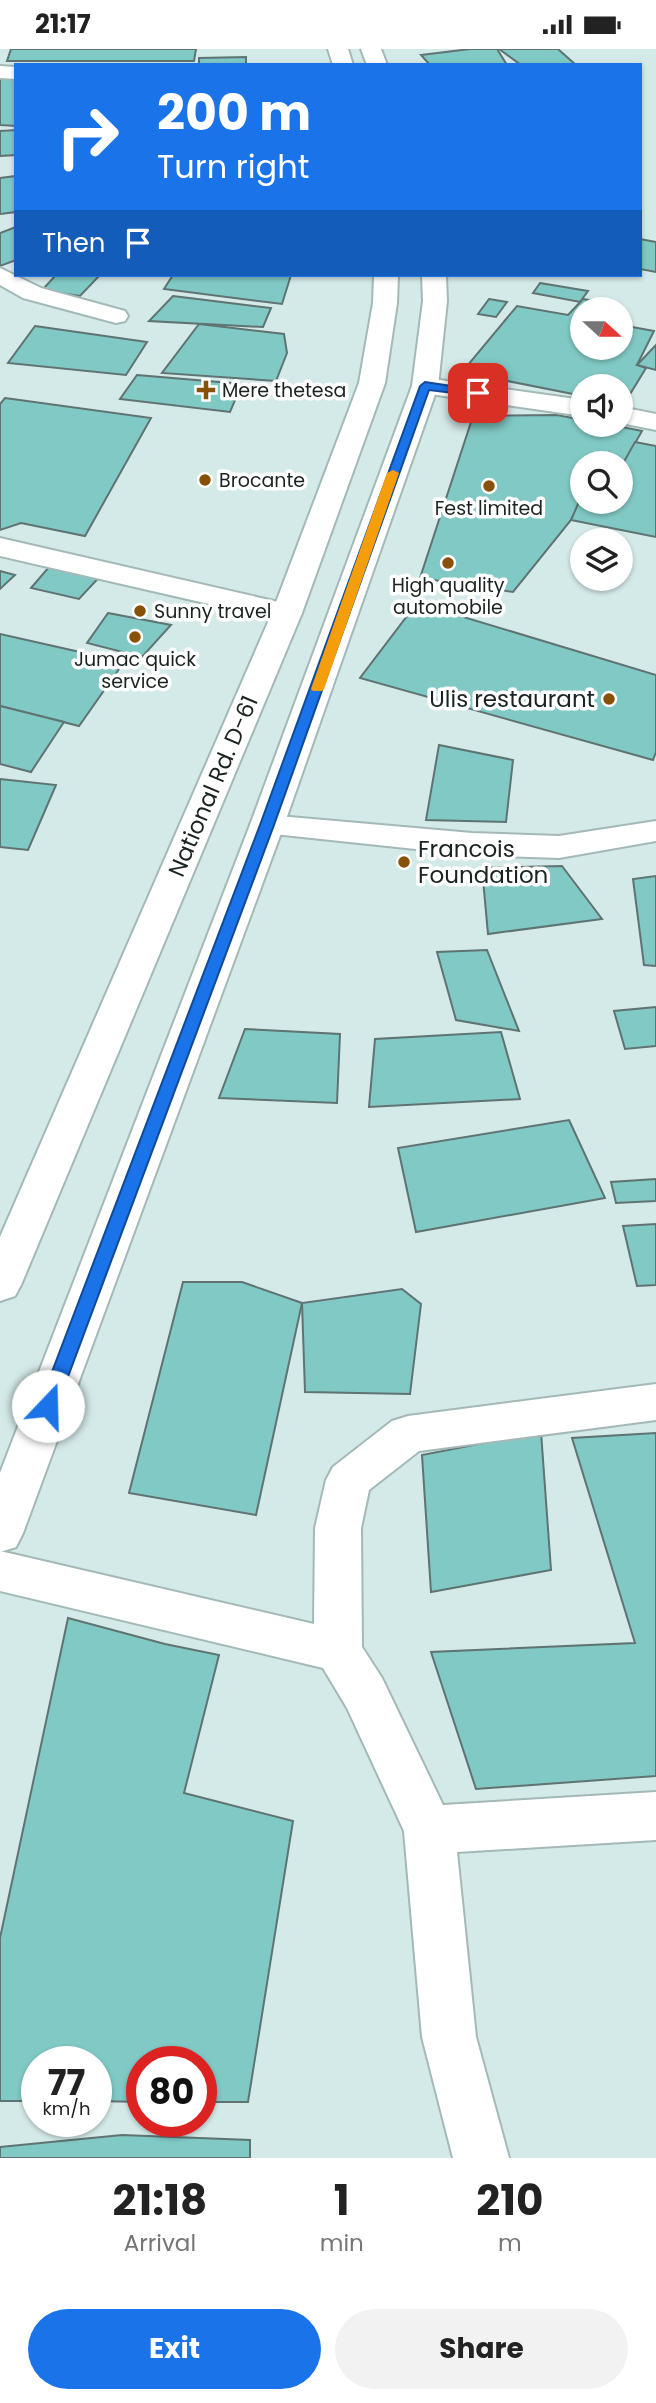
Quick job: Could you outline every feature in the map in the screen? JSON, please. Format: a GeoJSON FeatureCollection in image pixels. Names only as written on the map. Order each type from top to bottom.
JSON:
{"type":"FeatureCollection","features":[{"type":"Feature","properties":{"kind":"main road"},"geometry":{"type":"LineString","coordinates":[[0,275],[33,293],[116,316]]}},
{"type":"Feature","properties":{"kind":"main road","name":"National Rd. D-61"},"geometry":{"type":"LineString","coordinates":[[0,1285],[287,613],[372,383],[385,303],[386,277]]}},
{"type":"Feature","properties":{"kind":"main road"},"geometry":{"type":"LineString","coordinates":[[0,1533],[267,825],[425,386],[435,301],[434,277]]}},
{"type":"Feature","properties":{"kind":"main road"},"geometry":{"type":"LineString","coordinates":[[425,386],[570,406]]}},
{"type":"Feature","properties":{"kind":"main road"},"geometry":{"type":"LineString","coordinates":[[633,417],[656,422]]}},
{"type":"Feature","properties":{"kind":"main road"},"geometry":{"type":"LineString","coordinates":[[0,547],[287,613]]}},
{"type":"Feature","properties":{"kind":"main road"},"geometry":{"type":"LineString","coordinates":[[267,825],[472,844],[559,847],[656,831]]}},
{"type":"Feature","properties":{"kind":"main road"},"geometry":{"type":"LineString","coordinates":[[481,2158],[449,2037],[429,1830],[365,1693],[338,1651],[338,1528],[349,1480],[408,1434],[656,1402]]}},
{"type":"Feature","properties":{"kind":"main road"},"geometry":{"type":"LineString","coordinates":[[0,1571],[338,1651]]}},
{"type":"Feature","properties":{"kind":"main road"},"geometry":{"type":"LineString","coordinates":[[429,1830],[656,1816]]}},
{"type":"Feature","properties":{"kind":"building"},"geometry":{"type":"Polygon","coordinates":[[[11,49],[196,49],[194,61],[7,61],[11,49]]]}},
{"type":"Feature","properties":{"kind":"building"},"geometry":{"type":"Polygon","coordinates":[[[470,49],[497,49],[506,63],[428,63],[421,55],[470,49]]]}},
{"type":"Feature","properties":{"kind":"building"},"geometry":{"type":"Polygon","coordinates":[[[499,49],[558,49],[574,63],[518,63],[499,49]]]}},
{"type":"Feature","properties":{"kind":"building"},"geometry":{"type":"Polygon","coordinates":[[[246,57],[246,63],[199,63],[199,58],[246,57]]]}},
{"type":"Feature","properties":{"kind":"building"},"geometry":{"type":"Polygon","coordinates":[[[0,76],[14,78],[14,126],[0,125],[0,76]]]}},
{"type":"Feature","properties":{"kind":"building"},"geometry":{"type":"Polygon","coordinates":[[[14,130],[14,155],[0,156],[0,131],[14,130]]]}},
{"type":"Feature","properties":{"kind":"building"},"geometry":{"type":"Polygon","coordinates":[[[14,176],[14,212],[0,214],[0,178],[14,176]]]}},
{"type":"Feature","properties":{"kind":"building"},"geometry":{"type":"Polygon","coordinates":[[[14,228],[14,261],[0,266],[0,233],[14,228]]]}},
{"type":"Feature","properties":{"kind":"building"},"geometry":{"type":"Polygon","coordinates":[[[642,239],[656,242],[656,272],[642,269],[642,239]]]}},
{"type":"Feature","properties":{"kind":"building"},"geometry":{"type":"Polygon","coordinates":[[[54,277],[98,277],[80,296],[42,290],[54,277]]]}},
{"type":"Feature","properties":{"kind":"building"},"geometry":{"type":"Polygon","coordinates":[[[172,277],[290,277],[282,304],[164,289],[172,277]]]}},
{"type":"Feature","properties":{"kind":"building"},"geometry":{"type":"Polygon","coordinates":[[[540,283],[588,291],[584,297],[570,297],[570,300],[533,293],[540,283]]]}},
{"type":"Feature","properties":{"kind":"building"},"geometry":{"type":"Polygon","coordinates":[[[173,296],[271,308],[263,327],[149,321],[173,296]]]}},
{"type":"Feature","properties":{"kind":"building"},"geometry":{"type":"Polygon","coordinates":[[[489,299],[507,302],[496,317],[478,314],[489,299]]]}},
{"type":"Feature","properties":{"kind":"building"},"geometry":{"type":"Polygon","coordinates":[[[517,306],[568,315],[570,313],[570,361],[634,361],[634,327],[654,331],[637,365],[646,368],[633,389],[633,374],[570,374],[570,393],[462,372],[517,306]]]}},
{"type":"Feature","properties":{"kind":"building"},"geometry":{"type":"Polygon","coordinates":[[[199,324],[284,334],[287,353],[276,381],[162,373],[199,324]]]}},
{"type":"Feature","properties":{"kind":"building"},"geometry":{"type":"Polygon","coordinates":[[[35,326],[147,342],[126,375],[8,363],[35,326]]]}},
{"type":"Feature","properties":{"kind":"building"},"geometry":{"type":"Polygon","coordinates":[[[656,345],[656,370],[637,365],[656,345]]]}},
{"type":"Feature","properties":{"kind":"building"},"geometry":{"type":"Polygon","coordinates":[[[137,375],[242,384],[230,412],[120,399],[137,375]]]}},
{"type":"Feature","properties":{"kind":"building"},"geometry":{"type":"Polygon","coordinates":[[[5,398],[151,418],[85,536],[21,523],[0,530],[0,404],[5,398]]]}},
{"type":"Feature","properties":{"kind":"building"},"geometry":{"type":"Polygon","coordinates":[[[557,415],[570,418],[570,437],[633,437],[633,429],[642,431],[631,451],[570,451],[570,514],[574,514],[513,592],[420,578],[473,416],[557,415]]]}},
{"type":"Feature","properties":{"kind":"building"},"geometry":{"type":"Polygon","coordinates":[[[635,442],[656,446],[656,537],[633,532],[633,528],[611,528],[571,520],[574,514],[633,514],[633,451],[630,451],[635,442]]]}},
{"type":"Feature","properties":{"kind":"building"},"geometry":{"type":"Polygon","coordinates":[[[55,560],[105,571],[79,599],[31,588],[55,560]]]}},
{"type":"Feature","properties":{"kind":"building"},"geometry":{"type":"Polygon","coordinates":[[[0,571],[15,575],[0,589],[0,571]]]}},
{"type":"Feature","properties":{"kind":"building"},"geometry":{"type":"Polygon","coordinates":[[[417,603],[656,675],[656,752],[653,760],[360,678],[417,603]]]}},
{"type":"Feature","properties":{"kind":"building"},"geometry":{"type":"Polygon","coordinates":[[[108,613],[171,625],[142,657],[87,643],[108,613]]]}},
{"type":"Feature","properties":{"kind":"building"},"geometry":{"type":"Polygon","coordinates":[[[0,634],[124,662],[79,726],[0,706],[0,634]]]}},
{"type":"Feature","properties":{"kind":"building"},"geometry":{"type":"Polygon","coordinates":[[[0,706],[64,722],[31,772],[0,764],[0,706]]]}},
{"type":"Feature","properties":{"kind":"building"},"geometry":{"type":"Polygon","coordinates":[[[439,745],[513,760],[506,822],[426,820],[439,745]]]}},
{"type":"Feature","properties":{"kind":"building"},"geometry":{"type":"Polygon","coordinates":[[[0,779],[56,785],[28,850],[0,847],[0,779]]]}},
{"type":"Feature","properties":{"kind":"building"},"geometry":{"type":"Polygon","coordinates":[[[562,866],[602,919],[488,934],[482,868],[562,866]]]}},
{"type":"Feature","properties":{"kind":"building"},"geometry":{"type":"Polygon","coordinates":[[[656,876],[656,966],[644,965],[633,879],[656,876]]]}},
{"type":"Feature","properties":{"kind":"building"},"geometry":{"type":"Polygon","coordinates":[[[487,950],[519,1031],[456,1020],[437,952],[487,950]]]}},
{"type":"Feature","properties":{"kind":"building"},"geometry":{"type":"Polygon","coordinates":[[[656,1007],[656,1046],[625,1049],[614,1011],[656,1007]]]}},
{"type":"Feature","properties":{"kind":"building"},"geometry":{"type":"Polygon","coordinates":[[[245,1029],[340,1034],[337,1103],[219,1098],[245,1029]]]}},
{"type":"Feature","properties":{"kind":"building"},"geometry":{"type":"Polygon","coordinates":[[[501,1032],[520,1099],[369,1107],[375,1039],[501,1032]]]}},
{"type":"Feature","properties":{"kind":"building"},"geometry":{"type":"Polygon","coordinates":[[[569,1120],[605,1198],[416,1232],[398,1148],[569,1120]]]}},
{"type":"Feature","properties":{"kind":"building"},"geometry":{"type":"Polygon","coordinates":[[[656,1179],[656,1201],[616,1203],[611,1182],[656,1179]]]}},
{"type":"Feature","properties":{"kind":"building"},"geometry":{"type":"Polygon","coordinates":[[[656,1224],[656,1285],[637,1286],[623,1226],[656,1224]]]}},
{"type":"Feature","properties":{"kind":"building"},"geometry":{"type":"Polygon","coordinates":[[[183,1282],[242,1282],[302,1303],[256,1515],[129,1493],[183,1282]]]}},
{"type":"Feature","properties":{"kind":"building"},"geometry":{"type":"Polygon","coordinates":[[[402,1289],[421,1304],[410,1394],[305,1392],[302,1303],[402,1289]]]}},
{"type":"Feature","properties":{"kind":"building"},"geometry":{"type":"Polygon","coordinates":[[[541,1432],[551,1570],[431,1592],[422,1455],[541,1432]]]}},
{"type":"Feature","properties":{"kind":"building"},"geometry":{"type":"Polygon","coordinates":[[[656,1433],[656,1776],[476,1789],[431,1652],[635,1643],[572,1438],[656,1433]]]}},
{"type":"Feature","properties":{"kind":"building"},"geometry":{"type":"Polygon","coordinates":[[[68,1618],[165,1644],[219,1655],[184,1793],[293,1821],[248,2102],[217,2102],[217,2046],[126,2046],[126,2102],[112,2101],[112,2046],[21,2046],[21,2101],[0,2101],[0,1938],[68,1618]]]}},
{"type":"Feature","properties":{"kind":"building"},"geometry":{"type":"Polygon","coordinates":[[[112,2136],[250,2140],[250,2158],[0,2158],[0,2147],[112,2136]]]}},
{"type":"Feature","properties":{"kind":"slow traffic"},"geometry":{"type":"LineString","coordinates":[[318,689],[393,473]]}},
{"type":"Feature","properties":{"kind":"place","name":"Mere thetesa"},"geometry":{"type":"Point","coordinates":[206,390]}},
{"type":"Feature","properties":{"kind":"place","name":"Brocante"},"geometry":{"type":"Point","coordinates":[205,480]}},
{"type":"Feature","properties":{"kind":"place","name":"Fest limited"},"geometry":{"type":"Point","coordinates":[489,486]}},
{"type":"Feature","properties":{"kind":"place","name":"High quality automobile"},"geometry":{"type":"Point","coordinates":[448,563]}},
{"type":"Feature","properties":{"kind":"place","name":"Sunny travel"},"geometry":{"type":"Point","coordinates":[140,611]}},
{"type":"Feature","properties":{"kind":"place","name":"Jumac quick service"},"geometry":{"type":"Point","coordinates":[135,637]}},
{"type":"Feature","properties":{"kind":"place","name":"Ulis restaurant"},"geometry":{"type":"Point","coordinates":[609,699]}},
{"type":"Feature","properties":{"kind":"place","name":"Francois Foundation"},"geometry":{"type":"Point","coordinates":[404,862]}},
{"type":"Feature","properties":{"kind":"route"},"geometry":{"type":"LineString","coordinates":[[48,1406],[267,825],[425,386],[478,393]]}}]}
